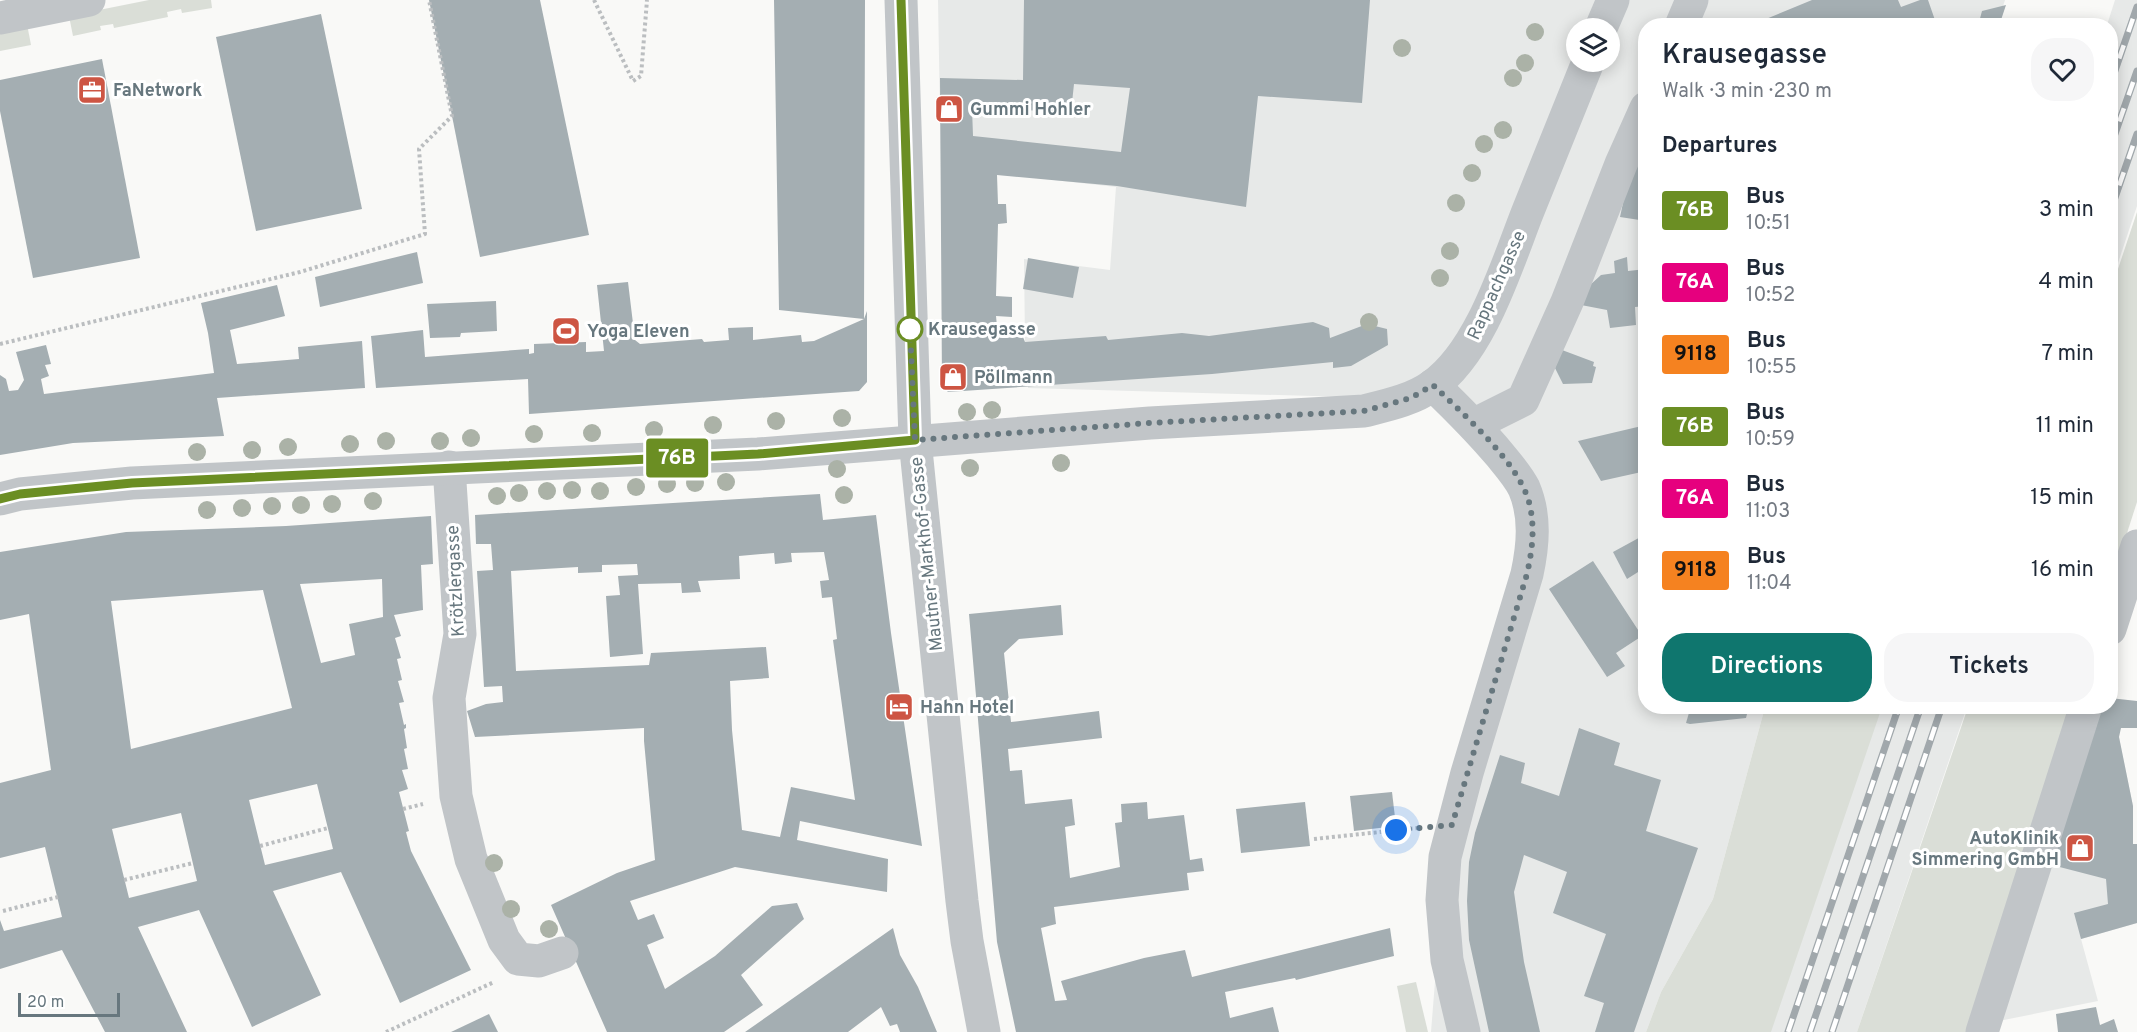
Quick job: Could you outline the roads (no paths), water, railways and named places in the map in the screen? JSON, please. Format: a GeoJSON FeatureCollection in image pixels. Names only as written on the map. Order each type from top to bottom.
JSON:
{"type":"FeatureCollection","features":[{"type":"Feature","properties":{"kind":"street"},"geometry":{"type":"LineString","coordinates":[[0,18],[89,0]]}},
{"type":"Feature","properties":{"kind":"street","name":"Mautner-Markhof-Gasse"},"geometry":{"type":"LineString","coordinates":[[901,0],[915,440],[962,901],[984,1032]]}},
{"type":"Feature","properties":{"kind":"street"},"geometry":{"type":"LineString","coordinates":[[1605,18],[1613,0]]}},
{"type":"Feature","properties":{"kind":"street"},"geometry":{"type":"LineString","coordinates":[[1684,18],[1692,0]]}},
{"type":"Feature","properties":{"kind":"street","name":"Rappachgasse"},"geometry":{"type":"LineString","coordinates":[[1433,385],[1456,364],[1474,336],[1495,294],[1584,72]]}},
{"type":"Feature","properties":{"kind":"street"},"geometry":{"type":"LineString","coordinates":[[1475,424],[1523,400],[1567,302],[1638,126]]}},
{"type":"Feature","properties":{"kind":"street"},"geometry":{"type":"LineString","coordinates":[[0,499],[20,494],[132,483],[758,454],[1150,423],[1364,411],[1411,398],[1433,385],[1475,424],[1516,475],[1529,505],[1533,545],[1527,574],[1452,825],[1445,857],[1442,900],[1448,960],[1464,1032]]}},
{"type":"Feature","properties":{"kind":"street","name":"Krötzlergasse"},"geometry":{"type":"LineString","coordinates":[[449,467],[460,634],[449,698],[456,796],[471,859],[504,940],[518,959],[550,957]]}},
{"type":"Feature","properties":{"kind":"street"},"geometry":{"type":"LineString","coordinates":[[2118,604],[2137,546]]}},
{"type":"Feature","properties":{"kind":"street"},"geometry":{"type":"LineString","coordinates":[[1982,1032],[2083,714]]}},
{"type":"Feature","properties":{"kind":"railway"},"geometry":{"type":"LineString","coordinates":[[2118,62],[2137,7]]}},
{"type":"Feature","properties":{"kind":"railway"},"geometry":{"type":"LineString","coordinates":[[2118,125],[2137,71]]}},
{"type":"Feature","properties":{"kind":"railway"},"geometry":{"type":"LineString","coordinates":[[2118,189],[2137,134]]}},
{"type":"Feature","properties":{"kind":"railway"},"geometry":{"type":"LineString","coordinates":[[1788,1032],[1896,714]]}},
{"type":"Feature","properties":{"kind":"railway"},"geometry":{"type":"LineString","coordinates":[[1810,1032],[1918,714]]}},
{"type":"Feature","properties":{"kind":"railway"},"geometry":{"type":"LineString","coordinates":[[1832,1032],[1939,714]]}},
{"type":"Feature","properties":{"kind":"place","name":"FaNetwork"},"geometry":{"type":"Point","coordinates":[92,90]}},
{"type":"Feature","properties":{"kind":"place","name":"Gummi Hohler"},"geometry":{"type":"Point","coordinates":[949,109]}},
{"type":"Feature","properties":{"kind":"place","name":"Krausegasse"},"geometry":{"type":"Point","coordinates":[910,329]}},
{"type":"Feature","properties":{"kind":"place","name":"Yoga Eleven"},"geometry":{"type":"Point","coordinates":[566,331]}},
{"type":"Feature","properties":{"kind":"place","name":"Pöllmann"},"geometry":{"type":"Point","coordinates":[953,377]}},
{"type":"Feature","properties":{"kind":"place","name":"Hahn Hotel"},"geometry":{"type":"Point","coordinates":[899,707]}},
{"type":"Feature","properties":{"kind":"place","name":"AutoKlinik Simmering GmbH"},"geometry":{"type":"Point","coordinates":[2080,848]}}]}
